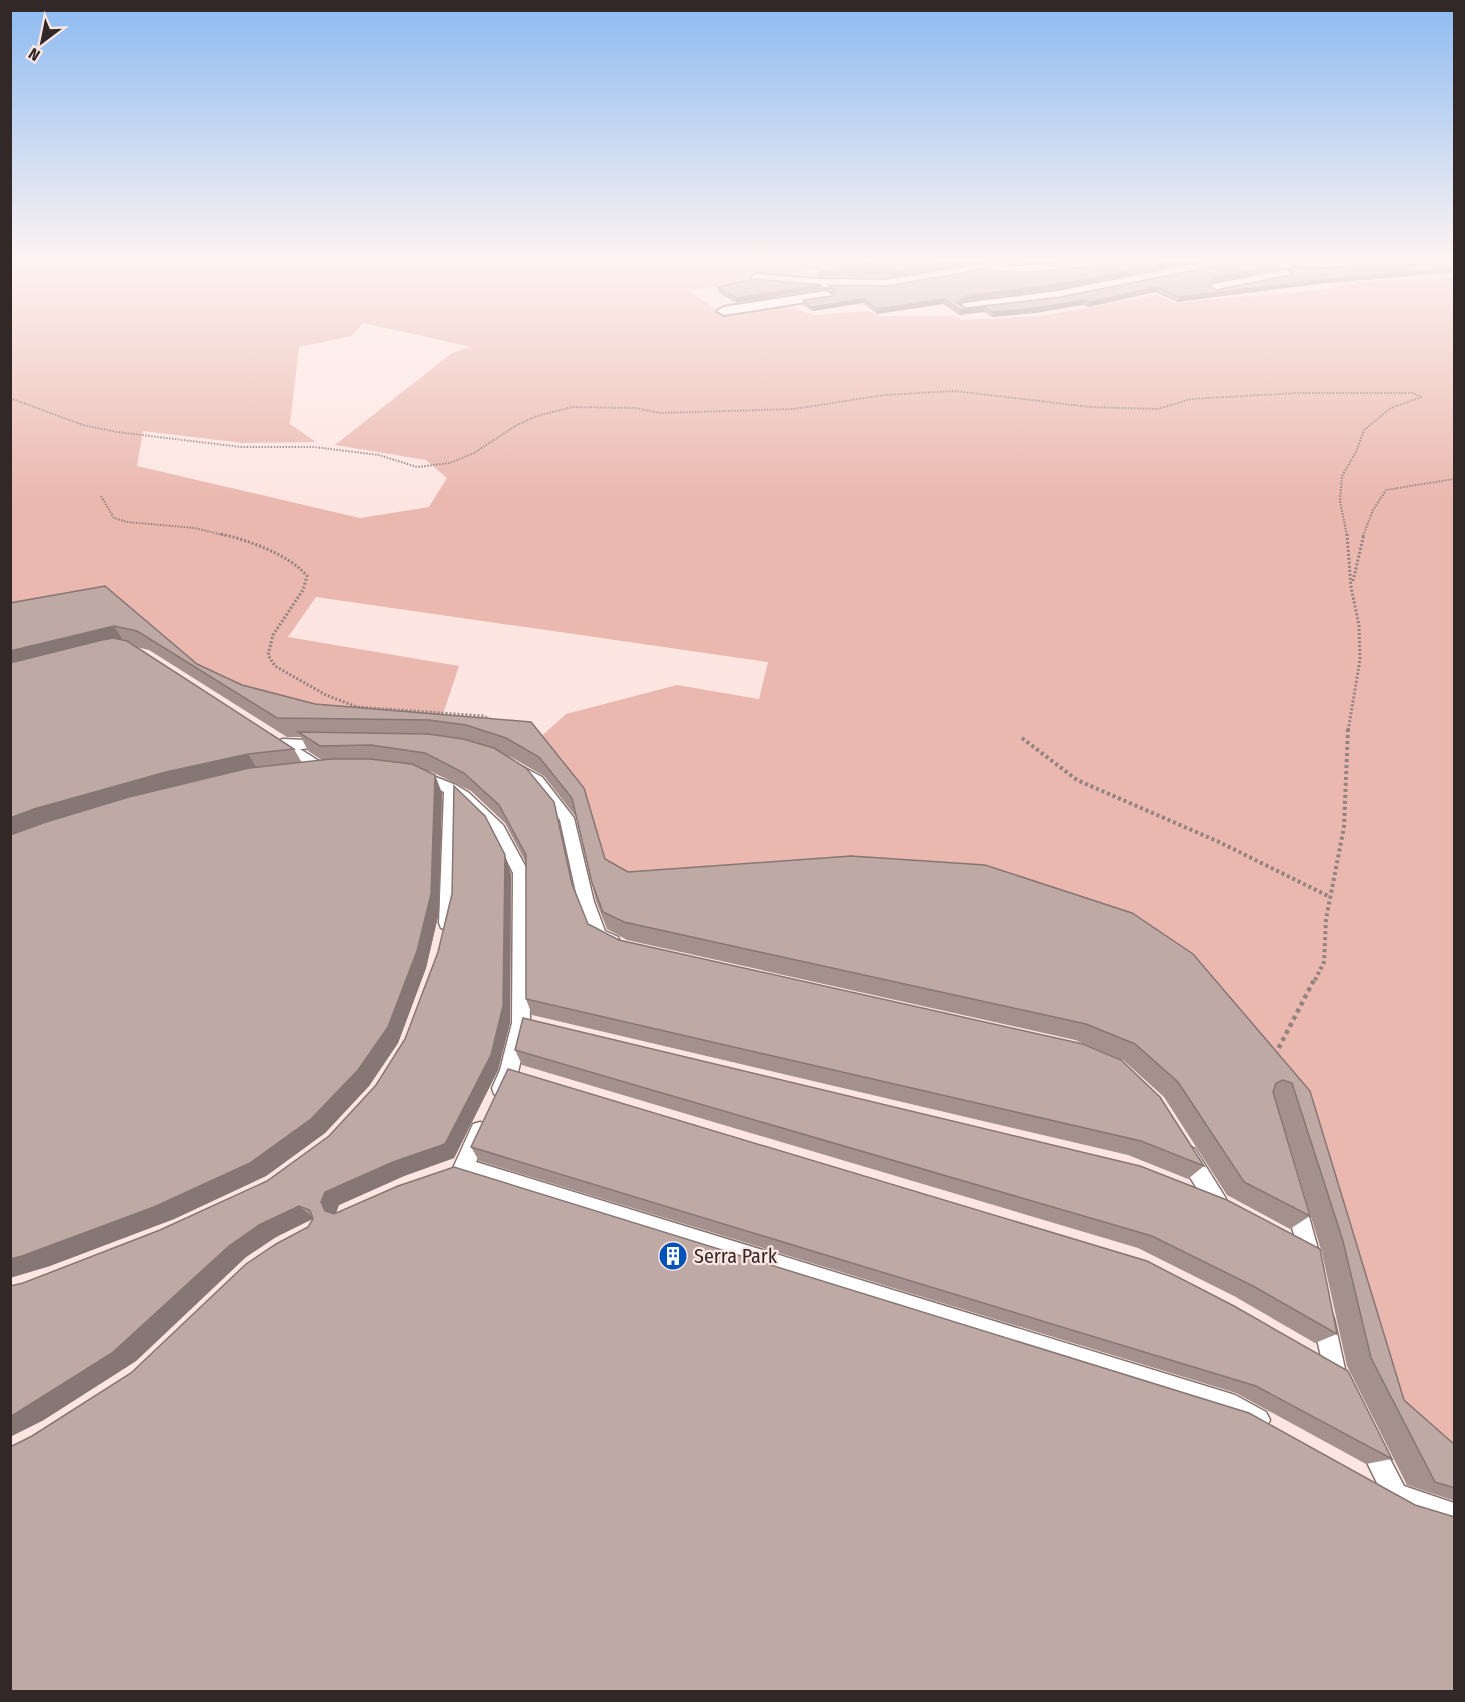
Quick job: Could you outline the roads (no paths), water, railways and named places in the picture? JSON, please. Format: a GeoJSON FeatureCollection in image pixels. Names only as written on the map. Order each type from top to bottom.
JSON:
{"type":"FeatureCollection","features":[{"type":"Feature","properties":{"kind":"lane"},"geometry":{"type":"LineString","coordinates":[[303,775],[333,771],[278,741],[341,744]]}},
{"type":"Feature","properties":{"kind":"lane"},"geometry":{"type":"LineString","coordinates":[[505,762],[537,781],[567,818],[586,902],[599,935],[622,948]]}},
{"type":"Feature","properties":{"kind":"lane"},"geometry":{"type":"LineString","coordinates":[[398,773],[420,776],[464,797],[498,829],[521,873],[522,1023],[509,1072],[491,1109],[453,1171],[1235,1407],[1275,1429]]}},
{"type":"Feature","properties":{"kind":"lane"},"geometry":{"type":"LineString","coordinates":[[444,935],[449,912],[451,789]]}},
{"type":"Feature","properties":{"kind":"lane"},"geometry":{"type":"LineString","coordinates":[[522,1023],[545,1029]]}},
{"type":"Feature","properties":{"kind":"lane"},"geometry":{"type":"LineString","coordinates":[[509,1072],[531,1079]]}},
{"type":"Feature","properties":{"kind":"lane"},"geometry":{"type":"LineString","coordinates":[[1181,1144],[1218,1204]]}},
{"type":"Feature","properties":{"kind":"lane"},"geometry":{"type":"LineString","coordinates":[[1290,1185],[1315,1276]]}},
{"type":"Feature","properties":{"kind":"lane"},"geometry":{"type":"LineString","coordinates":[[1188,1192],[1239,1215]]}},
{"type":"Feature","properties":{"kind":"lane"},"geometry":{"type":"LineString","coordinates":[[1290,1242],[1310,1253]]}},
{"type":"Feature","properties":{"kind":"lane"},"geometry":{"type":"LineString","coordinates":[[1319,1299],[1334,1369],[1344,1390]]}},
{"type":"Feature","properties":{"kind":"lane"},"geometry":{"type":"LineString","coordinates":[[1314,1358],[1334,1369]]}},
{"type":"Feature","properties":{"kind":"lane"},"geometry":{"type":"LineString","coordinates":[[1360,1422],[1397,1497]]}},
{"type":"Feature","properties":{"kind":"lane"},"geometry":{"type":"LineString","coordinates":[[1366,1480],[1397,1497],[1455,1515]]}},
{"type":"Feature","properties":{"kind":"place","name":"Serra Park"},"geometry":{"type":"Point","coordinates":[673,1256]}}]}
